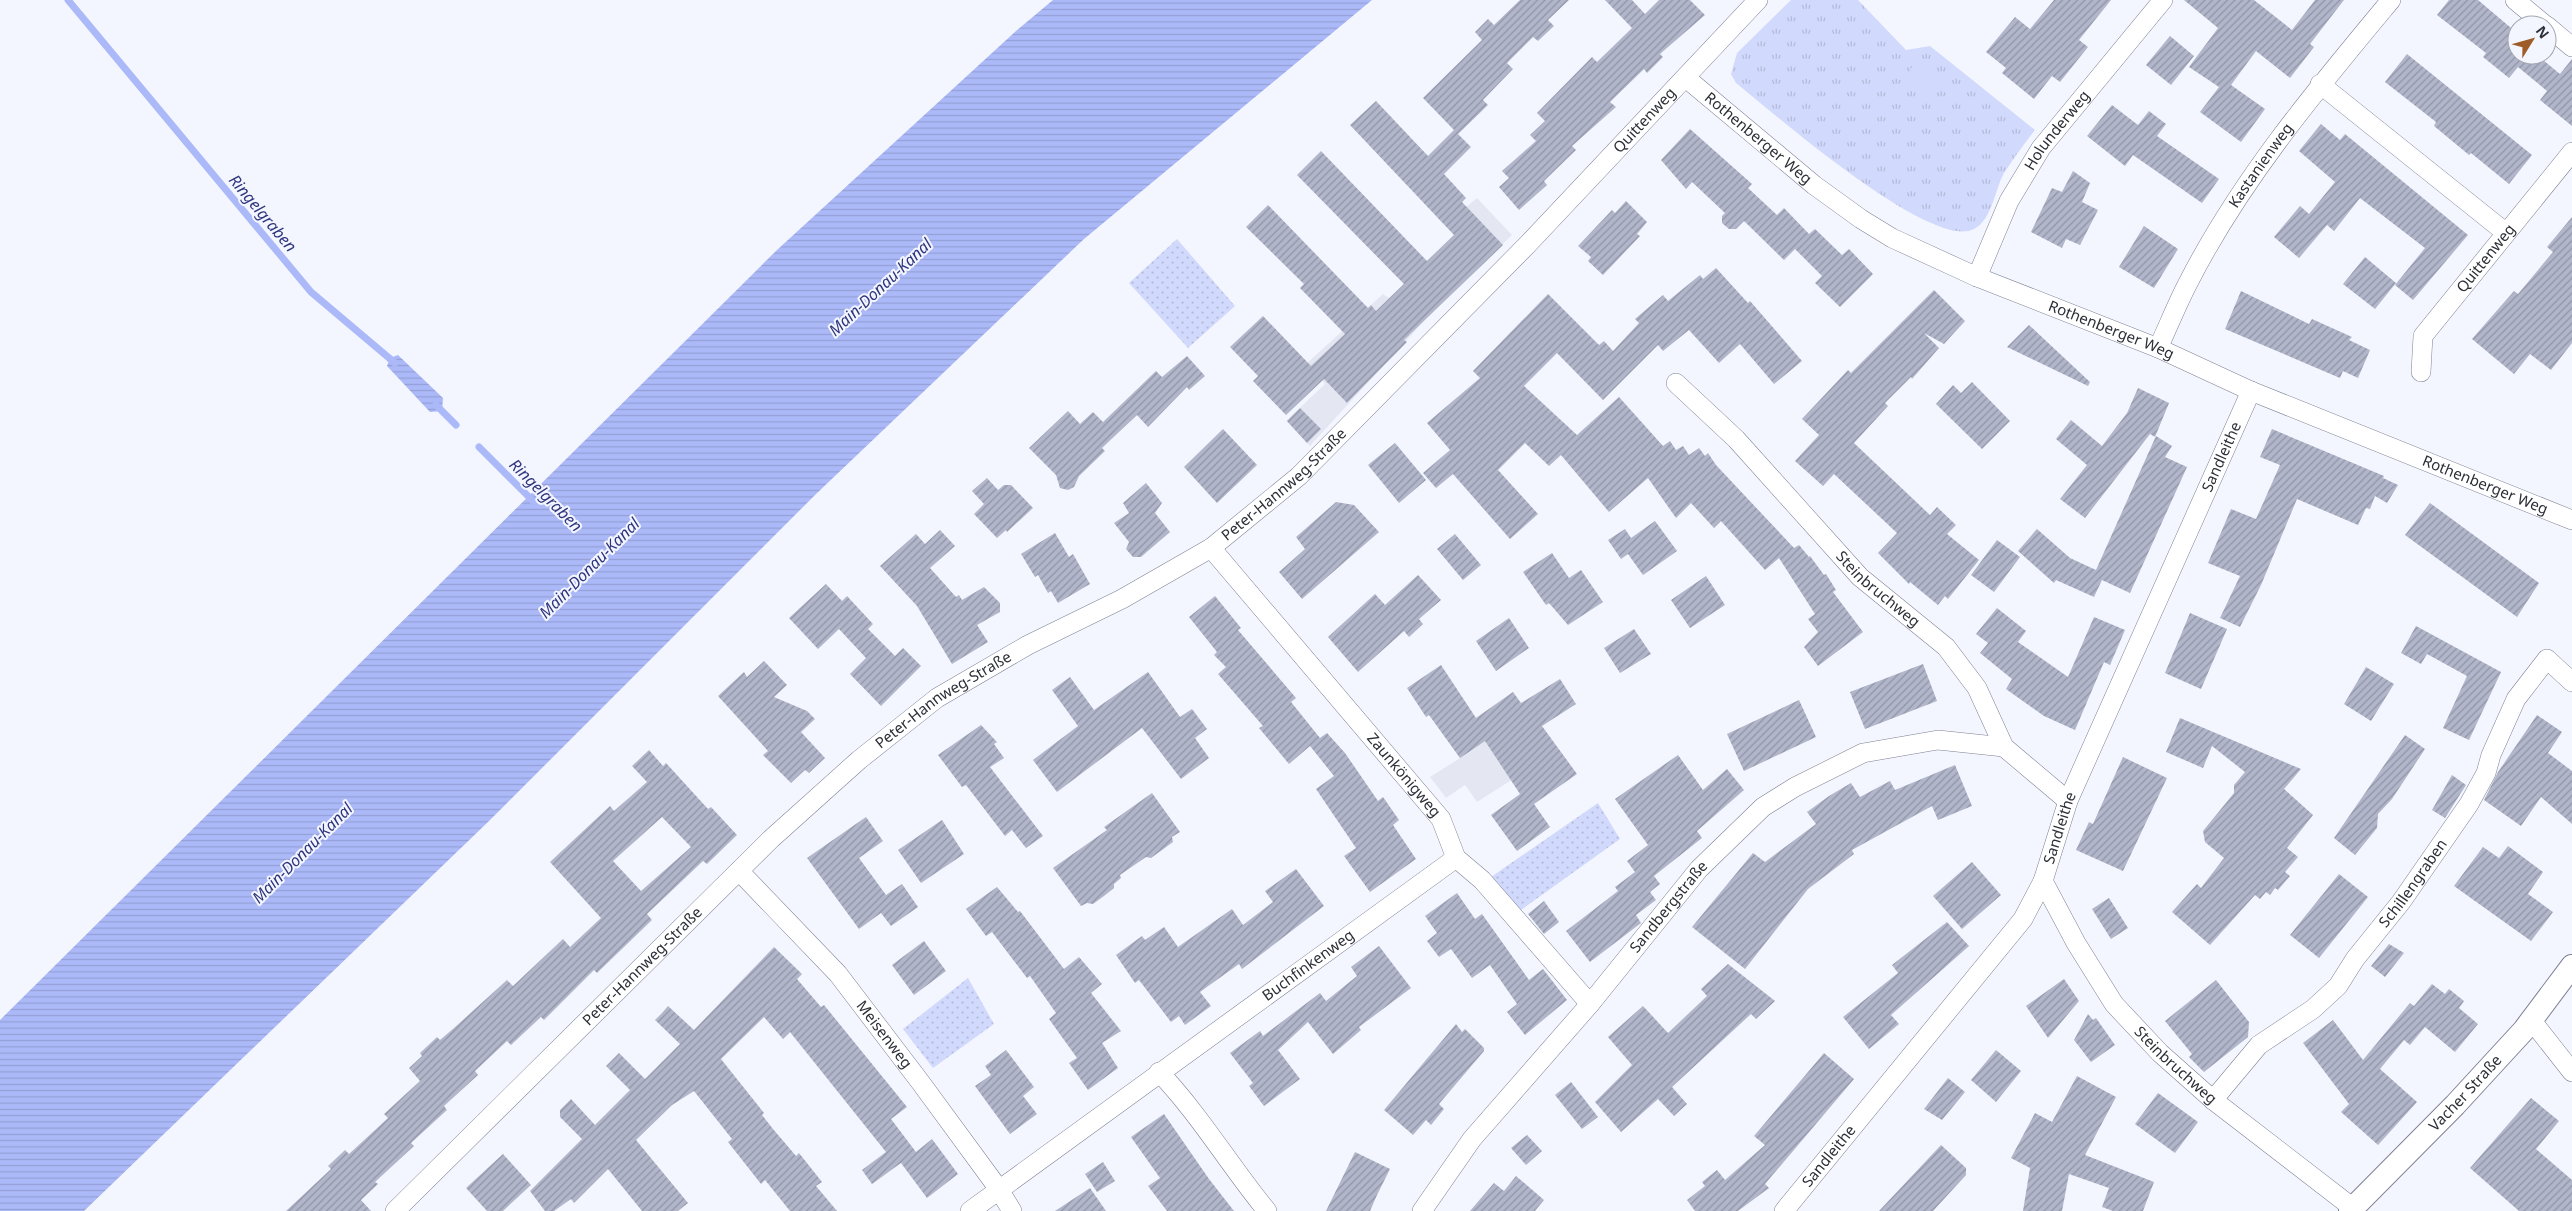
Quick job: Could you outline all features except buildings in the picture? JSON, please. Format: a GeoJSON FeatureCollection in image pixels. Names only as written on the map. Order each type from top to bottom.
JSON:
{"type":"FeatureCollection","features":[{"type":"Feature","properties":{"kind":"street","name":"Quittenweg"},"geometry":{"type":"LineString","coordinates":[[1531,240],[1758,0]]}},
{"type":"Feature","properties":{"kind":"street","name":"Holunderweg"},"geometry":{"type":"LineString","coordinates":[[1977,277],[2009,201],[2041,148],[2163,0]]}},
{"type":"Feature","properties":{"kind":"street","name":"Kastanienweg"},"geometry":{"type":"LineString","coordinates":[[2158,348],[2188,282],[2226,217],[2274,145],[2320,84],[2391,0]]}},
{"type":"Feature","properties":{"kind":"street"},"geometry":{"type":"LineString","coordinates":[[2515,0],[2533,15]]}},
{"type":"Feature","properties":{"kind":"street"},"geometry":{"type":"LineString","coordinates":[[2557,35],[2572,47]]}},
{"type":"Feature","properties":{"kind":"street","name":"Rothenberger Weg"},"geometry":{"type":"LineString","coordinates":[[1686,78],[1756,139],[1861,219],[1892,238],[1977,277],[2158,348],[2251,391],[2572,520]]}},
{"type":"Feature","properties":{"kind":"street"},"geometry":{"type":"LineString","coordinates":[[2320,84],[2506,232]]}},
{"type":"Feature","properties":{"kind":"street","name":"Quittenweg"},"geometry":{"type":"LineString","coordinates":[[2421,372],[2423,336],[2572,152]]}},
{"type":"Feature","properties":{"kind":"street","name":"Peter-Hannweg-Straße"},"geometry":{"type":"LineString","coordinates":[[403,1208],[739,871],[859,760],[937,698],[1028,645],[1122,599],[1211,548],[1299,476],[1531,240]]}},
{"type":"Feature","properties":{"kind":"street","name":"Steinbruchweg"},"geometry":{"type":"LineString","coordinates":[[1676,383],[1736,439],[1860,577],[1946,647],[1977,688],[2004,747],[2068,801]]}},
{"type":"Feature","properties":{"kind":"street","name":"Sandleithe"},"geometry":{"type":"LineString","coordinates":[[1784,1211],[2023,919],[2044,882],[2068,801],[2251,391]]}},
{"type":"Feature","properties":{"kind":"street","name":"Zaunkönigweg"},"geometry":{"type":"LineString","coordinates":[[1211,548],[1441,819],[1456,858],[1482,880],[1590,1004]]}},
{"type":"Feature","properties":{"kind":"street","name":"Schillengraben"},"geometry":{"type":"LineString","coordinates":[[2213,1100],[2259,1045],[2313,1009],[2338,986],[2355,959],[2401,902],[2468,804],[2486,773],[2491,755],[2516,699],[2547,658],[2572,682]]}},
{"type":"Feature","properties":{"kind":"street","name":"Sandbergstraße"},"geometry":{"type":"LineString","coordinates":[[1422,1211],[1472,1139],[1590,1004],[1699,869],[1763,807],[1795,787],[1863,753],[1938,740],[2004,747]]}},
{"type":"Feature","properties":{"kind":"street","name":"Buchfinkenweg"},"geometry":{"type":"LineString","coordinates":[[970,1211],[998,1188],[1456,858]]}},
{"type":"Feature","properties":{"kind":"street","name":"Meisenweg"},"geometry":{"type":"LineString","coordinates":[[739,871],[838,974],[998,1188],[1012,1211]]}},
{"type":"Feature","properties":{"kind":"street","name":"Steinbruchweg"},"geometry":{"type":"LineString","coordinates":[[2044,882],[2076,943],[2114,1004],[2160,1053],[2213,1100],[2351,1210]]}},
{"type":"Feature","properties":{"kind":"street","name":"Vacher Straße"},"geometry":{"type":"LineString","coordinates":[[2351,1210],[2455,1105],[2532,1021],[2572,966]]}},
{"type":"Feature","properties":{"kind":"street"},"geometry":{"type":"LineString","coordinates":[[2532,1021],[2572,1072]]}},
{"type":"Feature","properties":{"kind":"street"},"geometry":{"type":"LineString","coordinates":[[1159,1072],[1183,1097],[1236,1173],[1267,1211]]}},
{"type":"Feature","properties":{"kind":"shaded area"},"geometry":{"type":"Polygon","coordinates":[[[1477,198],[1512,235],[1426,319],[1310,446],[1286,421],[1325,384],[1307,363],[1383,294],[1389,298],[1460,229],[1466,207],[1477,198]]]}},
{"type":"Feature","properties":{"kind":"shaded area"},"geometry":{"type":"Polygon","coordinates":[[[1497,704],[1537,764],[1477,802],[1465,785],[1446,798],[1430,777],[1460,758],[1449,742],[1471,721],[1497,704]]]}},
{"type":"Feature","properties":{"kind":"green space"},"geometry":{"type":"Polygon","coordinates":[[[1791,0],[1858,0],[1906,50],[1930,46],[2035,130],[2004,173],[1989,212],[1980,225],[1974,229],[1953,230],[1924,220],[1889,200],[1816,148],[1736,83],[1731,74],[1737,53],[1791,0]]]}},
{"type":"Feature","properties":{"kind":"green space"},"geometry":{"type":"Polygon","coordinates":[[[1924,62],[1941,80],[1922,98],[1906,82],[1911,68],[1924,62]]]}},
{"type":"Feature","properties":{"kind":"green space"},"geometry":{"type":"Polygon","coordinates":[[[1177,239],[1235,306],[1188,348],[1129,283],[1177,239]]]}},
{"type":"Feature","properties":{"kind":"green space"},"geometry":{"type":"Polygon","coordinates":[[[1598,803],[1620,839],[1521,910],[1491,877],[1598,803]]]}},
{"type":"Feature","properties":{"kind":"green space"},"geometry":{"type":"Polygon","coordinates":[[[968,978],[994,1024],[933,1068],[903,1029],[968,978]]]}},
{"type":"Feature","properties":{"kind":"water","name":"Main-Donau-Kanal"},"geometry":{"type":"Polygon","coordinates":[[[1053,0],[1372,0],[1084,239],[815,495],[489,821],[84,1211],[0,1211],[0,1020],[777,250],[1016,31],[1053,0]]]}},
{"type":"Feature","properties":{"kind":"water"},"geometry":{"type":"Polygon","coordinates":[[[398,355],[443,398],[442,411],[430,412],[387,366],[390,358],[398,355]]]}},
{"type":"Feature","properties":{"kind":"waterway","name":"Ringelgraben"},"geometry":{"type":"LineString","coordinates":[[68,0],[311,292],[395,363]]}},
{"type":"Feature","properties":{"kind":"waterway","name":"Ringelgraben"},"geometry":{"type":"LineString","coordinates":[[436,405],[456,425]]}},
{"type":"Feature","properties":{"kind":"waterway","name":"Ringelgraben"},"geometry":{"type":"LineString","coordinates":[[479,447],[534,502]]}}]}
